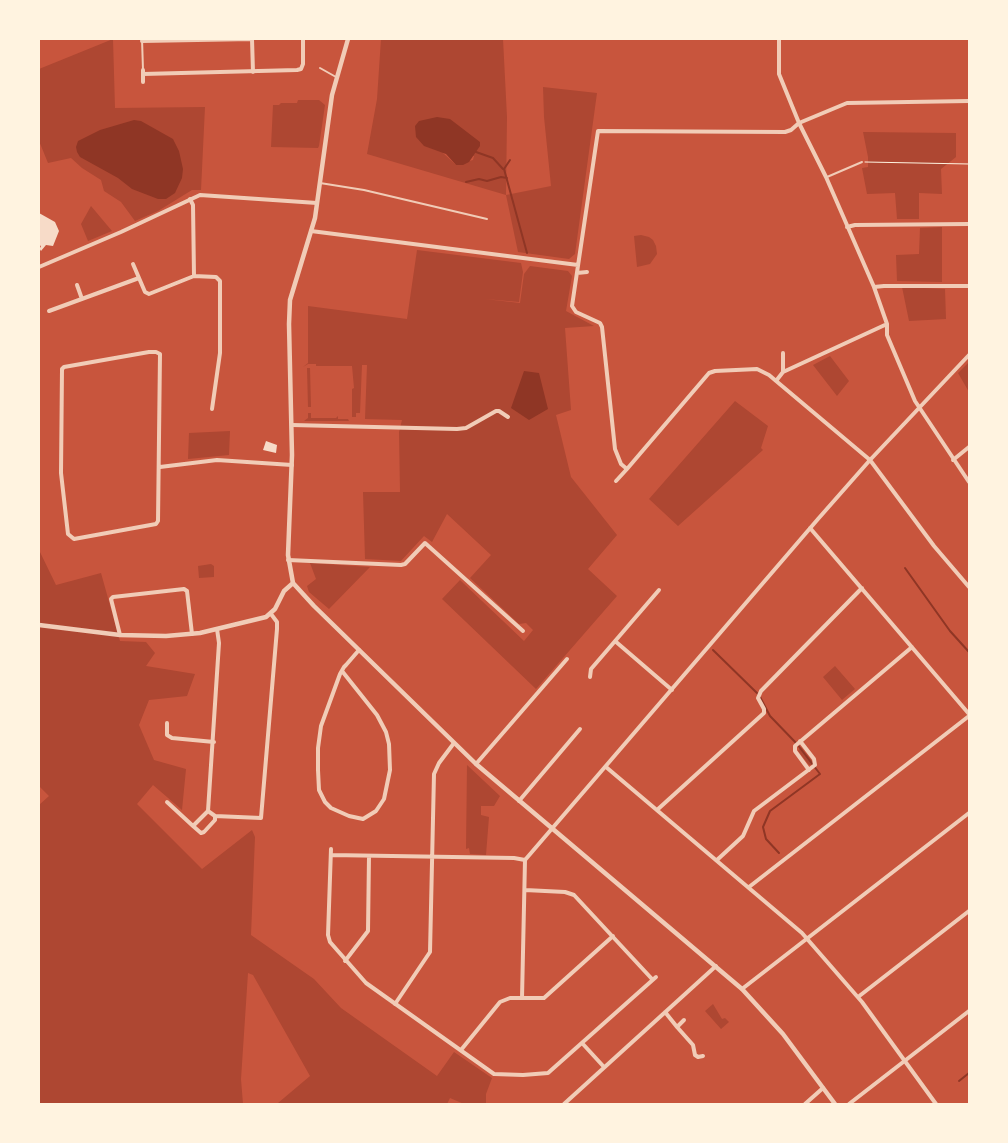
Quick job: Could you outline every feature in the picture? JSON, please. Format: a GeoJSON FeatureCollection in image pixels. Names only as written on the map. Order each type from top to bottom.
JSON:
{"type":"FeatureCollection","features":[{"type":"Feature","properties":{"kind":"street"},"geometry":{"type":"LineString","coordinates":[[142,40],[252,39],[253,72]]}},
{"type":"Feature","properties":{"kind":"street"},"geometry":{"type":"LineString","coordinates":[[143,82],[143,72],[300,70],[303,62],[303,39]]}},
{"type":"Feature","properties":{"kind":"street"},"geometry":{"type":"LineString","coordinates":[[348,39],[331,100],[317,203],[311,231],[290,300],[292,465],[288,560],[293,583],[476,764],[742,989],[778,1028],[835,1104]]}},
{"type":"Feature","properties":{"kind":"street"},"geometry":{"type":"LineString","coordinates":[[779,39],[779,74],[799,123],[826,177],[874,287],[887,324],[887,335],[914,401],[920,407],[969,482]]}},
{"type":"Feature","properties":{"kind":"street"},"geometry":{"type":"LineString","coordinates":[[626,469],[615,449],[602,327],[600,323],[576,312],[572,306],[598,131],[784,132],[791,130],[799,123],[848,103],[969,101]]}},
{"type":"Feature","properties":{"kind":"street"},"geometry":{"type":"LineString","coordinates":[[664,131],[664,138]]}},
{"type":"Feature","properties":{"kind":"street"},"geometry":{"type":"LineString","coordinates":[[39,267],[127,230],[200,195],[317,203]]}},
{"type":"Feature","properties":{"kind":"street"},"geometry":{"type":"LineString","coordinates":[[190,199],[193,205],[194,276]]}},
{"type":"Feature","properties":{"kind":"street"},"geometry":{"type":"LineString","coordinates":[[847,227],[855,225],[969,224]]}},
{"type":"Feature","properties":{"kind":"street"},"geometry":{"type":"LineString","coordinates":[[311,231],[578,265]]}},
{"type":"Feature","properties":{"kind":"street"},"geometry":{"type":"LineString","coordinates":[[133,264],[145,292],[148,294],[194,276],[216,277],[220,281],[220,353],[212,409]]}},
{"type":"Feature","properties":{"kind":"street"},"geometry":{"type":"LineString","coordinates":[[577,273],[587,272]]}},
{"type":"Feature","properties":{"kind":"street"},"geometry":{"type":"LineString","coordinates":[[49,311],[138,278]]}},
{"type":"Feature","properties":{"kind":"street"},"geometry":{"type":"LineString","coordinates":[[77,285],[82,299]]}},
{"type":"Feature","properties":{"kind":"street"},"geometry":{"type":"LineString","coordinates":[[874,287],[969,286]]}},
{"type":"Feature","properties":{"kind":"street"},"geometry":{"type":"LineString","coordinates":[[776,381],[783,372],[887,324]]}},
{"type":"Feature","properties":{"kind":"street"},"geometry":{"type":"LineString","coordinates":[[150,352],[160,354],[160,467],[158,521],[156,524],[74,538],[68,534],[61,466],[62,369],[64,367],[150,352]]}},
{"type":"Feature","properties":{"kind":"street"},"geometry":{"type":"LineString","coordinates":[[783,353],[783,372]]}},
{"type":"Feature","properties":{"kind":"street"},"geometry":{"type":"LineString","coordinates":[[522,998],[525,860],[810,528],[870,460],[969,354]]}},
{"type":"Feature","properties":{"kind":"street"},"geometry":{"type":"LineString","coordinates":[[616,481],[709,373],[757,369],[765,372],[870,460],[934,546],[969,587]]}},
{"type":"Feature","properties":{"kind":"street"},"geometry":{"type":"LineString","coordinates":[[292,425],[457,429],[466,428],[496,411],[508,417]]}},
{"type":"Feature","properties":{"kind":"street"},"geometry":{"type":"LineString","coordinates":[[953,460],[969,447]]}},
{"type":"Feature","properties":{"kind":"street"},"geometry":{"type":"LineString","coordinates":[[160,467],[217,460],[292,465]]}},
{"type":"Feature","properties":{"kind":"street"},"geometry":{"type":"LineString","coordinates":[[749,887],[969,715],[810,528]]}},
{"type":"Feature","properties":{"kind":"street"},"geometry":{"type":"LineString","coordinates":[[288,560],[402,565],[425,543],[523,631]]}},
{"type":"Feature","properties":{"kind":"street"},"geometry":{"type":"LineString","coordinates":[[39,625],[120,635],[158,636],[192,634],[259,620],[271,614],[284,591],[293,583]]}},
{"type":"Feature","properties":{"kind":"street"},"geometry":{"type":"LineString","coordinates":[[120,635],[111,599],[113,597],[184,588],[187,591],[192,634]]}},
{"type":"Feature","properties":{"kind":"street"},"geometry":{"type":"LineString","coordinates":[[657,810],[764,713],[764,709],[757,696],[862,588]]}},
{"type":"Feature","properties":{"kind":"street"},"geometry":{"type":"LineString","coordinates":[[590,676],[591,668],[659,590]]}},
{"type":"Feature","properties":{"kind":"street"},"geometry":{"type":"LineString","coordinates":[[208,811],[215,816],[261,818],[277,629],[277,622],[271,614]]}},
{"type":"Feature","properties":{"kind":"street"},"geometry":{"type":"LineString","coordinates":[[193,826],[208,811],[219,643],[217,629]]}},
{"type":"Feature","properties":{"kind":"street"},"geometry":{"type":"LineString","coordinates":[[615,641],[672,690]]}},
{"type":"Feature","properties":{"kind":"street"},"geometry":{"type":"LineString","coordinates":[[809,770],[794,751],[795,746],[912,647]]}},
{"type":"Feature","properties":{"kind":"street"},"geometry":{"type":"LineString","coordinates":[[342,671],[377,715],[386,732],[389,744],[390,770],[384,799],[376,811],[363,818],[352,817],[331,808],[324,802],[320,794],[318,748],[320,726],[342,671],[359,650]]}},
{"type":"Feature","properties":{"kind":"street"},"geometry":{"type":"LineString","coordinates":[[476,764],[567,659]]}},
{"type":"Feature","properties":{"kind":"street"},"geometry":{"type":"LineString","coordinates":[[338,681],[348,680]]}},
{"type":"Feature","properties":{"kind":"street"},"geometry":{"type":"LineString","coordinates":[[167,723],[167,735],[172,738],[214,742]]}},
{"type":"Feature","properties":{"kind":"street"},"geometry":{"type":"LineString","coordinates":[[519,801],[580,729]]}},
{"type":"Feature","properties":{"kind":"street"},"geometry":{"type":"LineString","coordinates":[[716,860],[743,836],[754,811],[809,770],[816,762],[800,741]]}},
{"type":"Feature","properties":{"kind":"street"},"geometry":{"type":"LineString","coordinates":[[395,1004],[430,952],[434,774],[439,763],[454,744]]}},
{"type":"Feature","properties":{"kind":"street"},"geometry":{"type":"LineString","coordinates":[[606,767],[807,938],[858,997],[936,1104]]}},
{"type":"Feature","properties":{"kind":"street"},"geometry":{"type":"LineString","coordinates":[[167,802],[201,833],[215,820],[215,816]]}},
{"type":"Feature","properties":{"kind":"street"},"geometry":{"type":"LineString","coordinates":[[742,989],[969,813]]}},
{"type":"Feature","properties":{"kind":"street"},"geometry":{"type":"LineString","coordinates":[[331,848],[328,935],[330,942],[366,983],[494,1074],[545,1074],[654,978],[574,895],[565,892],[525,890]]}},
{"type":"Feature","properties":{"kind":"street"},"geometry":{"type":"LineString","coordinates":[[331,855],[514,858],[525,860]]}},
{"type":"Feature","properties":{"kind":"street"},"geometry":{"type":"LineString","coordinates":[[345,961],[368,931],[369,856]]}},
{"type":"Feature","properties":{"kind":"street"},"geometry":{"type":"LineString","coordinates":[[858,997],[969,911]]}},
{"type":"Feature","properties":{"kind":"street"},"geometry":{"type":"LineString","coordinates":[[461,1050],[500,1002],[510,998],[544,998],[613,936]]}},
{"type":"Feature","properties":{"kind":"street"},"geometry":{"type":"LineString","coordinates":[[564,1104],[716,966]]}},
{"type":"Feature","properties":{"kind":"street"},"geometry":{"type":"LineString","coordinates":[[665,1012],[693,1046],[695,1055],[698,1057],[703,1056]]}},
{"type":"Feature","properties":{"kind":"street"},"geometry":{"type":"LineString","coordinates":[[849,1104],[969,1012]]}},
{"type":"Feature","properties":{"kind":"street"},"geometry":{"type":"LineString","coordinates":[[677,1027],[684,1020]]}},
{"type":"Feature","properties":{"kind":"street"},"geometry":{"type":"LineString","coordinates":[[582,1043],[604,1067]]}},
{"type":"Feature","properties":{"kind":"street"},"geometry":{"type":"LineString","coordinates":[[805,1104],[823,1088]]}},
{"type":"Feature","properties":{"kind":"lane"},"geometry":{"type":"LineString","coordinates":[[142,40],[143,72]]}},
{"type":"Feature","properties":{"kind":"lane"},"geometry":{"type":"LineString","coordinates":[[320,68],[336,77]]}},
{"type":"Feature","properties":{"kind":"lane"},"geometry":{"type":"LineString","coordinates":[[826,177],[862,162]]}},
{"type":"Feature","properties":{"kind":"lane"},"geometry":{"type":"LineString","coordinates":[[320,183],[364,190],[487,219]]}},
{"type":"Feature","properties":{"kind":"path"},"geometry":{"type":"LineString","coordinates":[[862,162],[969,164]]}},
{"type":"Feature","properties":{"kind":"shaded area"},"geometry":{"type":"Polygon","coordinates":[[[113,39],[115,108],[205,107],[201,190],[192,190],[158,211],[135,221],[121,202],[104,191],[101,180],[82,168],[71,158],[48,163],[39,141],[39,69],[113,39]]]}},
{"type":"Feature","properties":{"kind":"shaded area"},"geometry":{"type":"Polygon","coordinates":[[[381,39],[503,39],[507,117],[506,195],[367,154],[377,99],[381,39]],[[443,153],[456,165],[473,160],[474,156],[443,153]]]}},
{"type":"Feature","properties":{"kind":"shaded area"},"geometry":{"type":"Polygon","coordinates":[[[543,87],[597,93],[575,254],[569,259],[518,252],[506,195],[551,186],[543,87]]]}},
{"type":"Feature","properties":{"kind":"shaded area"},"geometry":{"type":"Polygon","coordinates":[[[298,100],[319,100],[325,105],[318,148],[271,147],[273,105],[297,103],[298,100]]]}},
{"type":"Feature","properties":{"kind":"shaded area"},"geometry":{"type":"Polygon","coordinates":[[[437,117],[450,119],[480,142],[480,146],[469,162],[463,165],[456,165],[446,154],[424,146],[416,137],[415,126],[419,121],[437,117]]]}},
{"type":"Feature","properties":{"kind":"shaded area"},"geometry":{"type":"Polygon","coordinates":[[[134,120],[141,121],[173,139],[179,151],[183,169],[182,178],[175,193],[166,199],[158,199],[132,189],[118,178],[80,157],[77,152],[78,141],[100,130],[134,120]]]}},
{"type":"Feature","properties":{"kind":"shaded area"},"geometry":{"type":"Polygon","coordinates":[[[863,132],[956,133],[956,157],[941,169],[942,194],[919,193],[919,219],[897,219],[895,193],[867,194],[862,168],[868,167],[868,157],[863,132]]]}},
{"type":"Feature","properties":{"kind":"shaded area"},"geometry":{"type":"Polygon","coordinates":[[[91,206],[112,231],[88,241],[81,224],[91,206]]]}},
{"type":"Feature","properties":{"kind":"shaded area"},"geometry":{"type":"Polygon","coordinates":[[[942,227],[942,282],[897,281],[896,255],[919,254],[920,228],[942,227]]]}},
{"type":"Feature","properties":{"kind":"shaded area"},"geometry":{"type":"Polygon","coordinates":[[[641,235],[653,240],[657,254],[650,264],[637,267],[634,236],[641,235]]]}},
{"type":"Feature","properties":{"kind":"shaded area"},"geometry":{"type":"Polygon","coordinates":[[[417,250],[521,263],[523,272],[519,302],[485,299],[520,303],[524,274],[530,266],[568,271],[572,276],[566,311],[594,326],[565,328],[571,410],[556,415],[571,477],[617,535],[588,569],[617,596],[536,689],[442,599],[460,580],[524,641],[533,630],[526,623],[519,624],[470,578],[491,555],[447,514],[432,542],[424,536],[401,561],[365,559],[363,492],[400,492],[399,432],[402,420],[365,419],[367,365],[362,365],[360,413],[356,413],[356,417],[352,417],[352,389],[354,388],[352,366],[316,366],[316,364],[308,364],[303,367],[308,363],[308,306],[407,319],[417,250]]]}},
{"type":"Feature","properties":{"kind":"shaded area"},"geometry":{"type":"Polygon","coordinates":[[[902,287],[945,289],[946,319],[909,321],[902,287]]]}},
{"type":"Feature","properties":{"kind":"shaded area"},"geometry":{"type":"Polygon","coordinates":[[[830,356],[849,381],[837,396],[813,365],[830,356]]]}},
{"type":"Feature","properties":{"kind":"shaded area"},"geometry":{"type":"Polygon","coordinates":[[[969,362],[969,392],[958,373],[969,362]]]}},
{"type":"Feature","properties":{"kind":"shaded area"},"geometry":{"type":"Polygon","coordinates":[[[307,368],[310,368],[311,407],[308,407],[307,368]]]}},
{"type":"Feature","properties":{"kind":"shaded area"},"geometry":{"type":"Polygon","coordinates":[[[524,371],[539,373],[548,409],[529,420],[511,408],[524,371]]]}},
{"type":"Feature","properties":{"kind":"shaded area"},"geometry":{"type":"Polygon","coordinates":[[[735,401],[768,426],[761,448],[763,450],[678,526],[649,499],[735,401]]]}},
{"type":"Feature","properties":{"kind":"shaded area"},"geometry":{"type":"Polygon","coordinates":[[[308,413],[311,413],[311,418],[336,418],[338,416],[338,419],[348,419],[349,421],[304,421],[308,418],[308,413]]]}},
{"type":"Feature","properties":{"kind":"shaded area"},"geometry":{"type":"Polygon","coordinates":[[[230,431],[229,455],[188,459],[189,433],[230,431]]]}},
{"type":"Feature","properties":{"kind":"shaded area"},"geometry":{"type":"Polygon","coordinates":[[[39,550],[56,585],[101,573],[120,641],[146,642],[155,653],[146,666],[195,674],[187,696],[149,700],[139,725],[154,760],[186,769],[182,810],[153,785],[137,804],[202,869],[252,830],[255,837],[251,935],[314,979],[341,1008],[437,1076],[454,1052],[492,1078],[486,1094],[486,1104],[464,1104],[450,1098],[447,1104],[278,1103],[310,1076],[253,975],[248,973],[241,1079],[243,1104],[39,1104],[39,805],[49,796],[39,786],[39,550]]]}},
{"type":"Feature","properties":{"kind":"shaded area"},"geometry":{"type":"Polygon","coordinates":[[[310,563],[370,567],[329,609],[309,592],[307,586],[316,579],[310,563]]]}},
{"type":"Feature","properties":{"kind":"shaded area"},"geometry":{"type":"Polygon","coordinates":[[[211,564],[214,566],[214,577],[199,578],[198,566],[211,564]]]}},
{"type":"Feature","properties":{"kind":"shaded area"},"geometry":{"type":"Polygon","coordinates":[[[835,666],[855,689],[842,700],[823,677],[835,666]]]}},
{"type":"Feature","properties":{"kind":"shaded area"},"geometry":{"type":"Polygon","coordinates":[[[801,747],[813,762],[811,765],[798,751],[801,747]]]}},
{"type":"Feature","properties":{"kind":"shaded area"},"geometry":{"type":"Polygon","coordinates":[[[467,765],[500,796],[494,806],[481,806],[481,815],[489,817],[486,855],[470,854],[469,848],[466,849],[467,765]]]}},
{"type":"Feature","properties":{"kind":"shaded area"},"geometry":{"type":"Polygon","coordinates":[[[713,1004],[722,1019],[725,1018],[729,1022],[721,1029],[705,1011],[713,1004]]]}},
{"type":"Feature","properties":{"kind":"building"},"geometry":{"type":"Polygon","coordinates":[[[39,213],[55,222],[59,231],[53,246],[46,245],[41,251],[39,248],[41,247],[39,243],[39,213]]]}},
{"type":"Feature","properties":{"kind":"building"},"geometry":{"type":"Polygon","coordinates":[[[266,441],[277,445],[276,453],[263,450],[266,441]]]}},
{"type":"Feature","properties":{"kind":"waterway"},"geometry":{"type":"LineString","coordinates":[[476,152],[493,158],[503,169]]}},
{"type":"Feature","properties":{"kind":"waterway"},"geometry":{"type":"LineString","coordinates":[[510,160],[504,169],[527,253]]}},
{"type":"Feature","properties":{"kind":"waterway"},"geometry":{"type":"LineString","coordinates":[[466,182],[479,179],[487,181],[501,177],[507,178]]}},
{"type":"Feature","properties":{"kind":"waterway"},"geometry":{"type":"LineString","coordinates":[[905,568],[950,631],[969,652]]}},
{"type":"Feature","properties":{"kind":"waterway"},"geometry":{"type":"LineString","coordinates":[[713,650],[759,695],[770,716],[797,744],[820,774],[770,811],[763,827],[766,839],[779,853]]}},
{"type":"Feature","properties":{"kind":"waterway"},"geometry":{"type":"LineString","coordinates":[[959,1081],[969,1073]]}}]}
